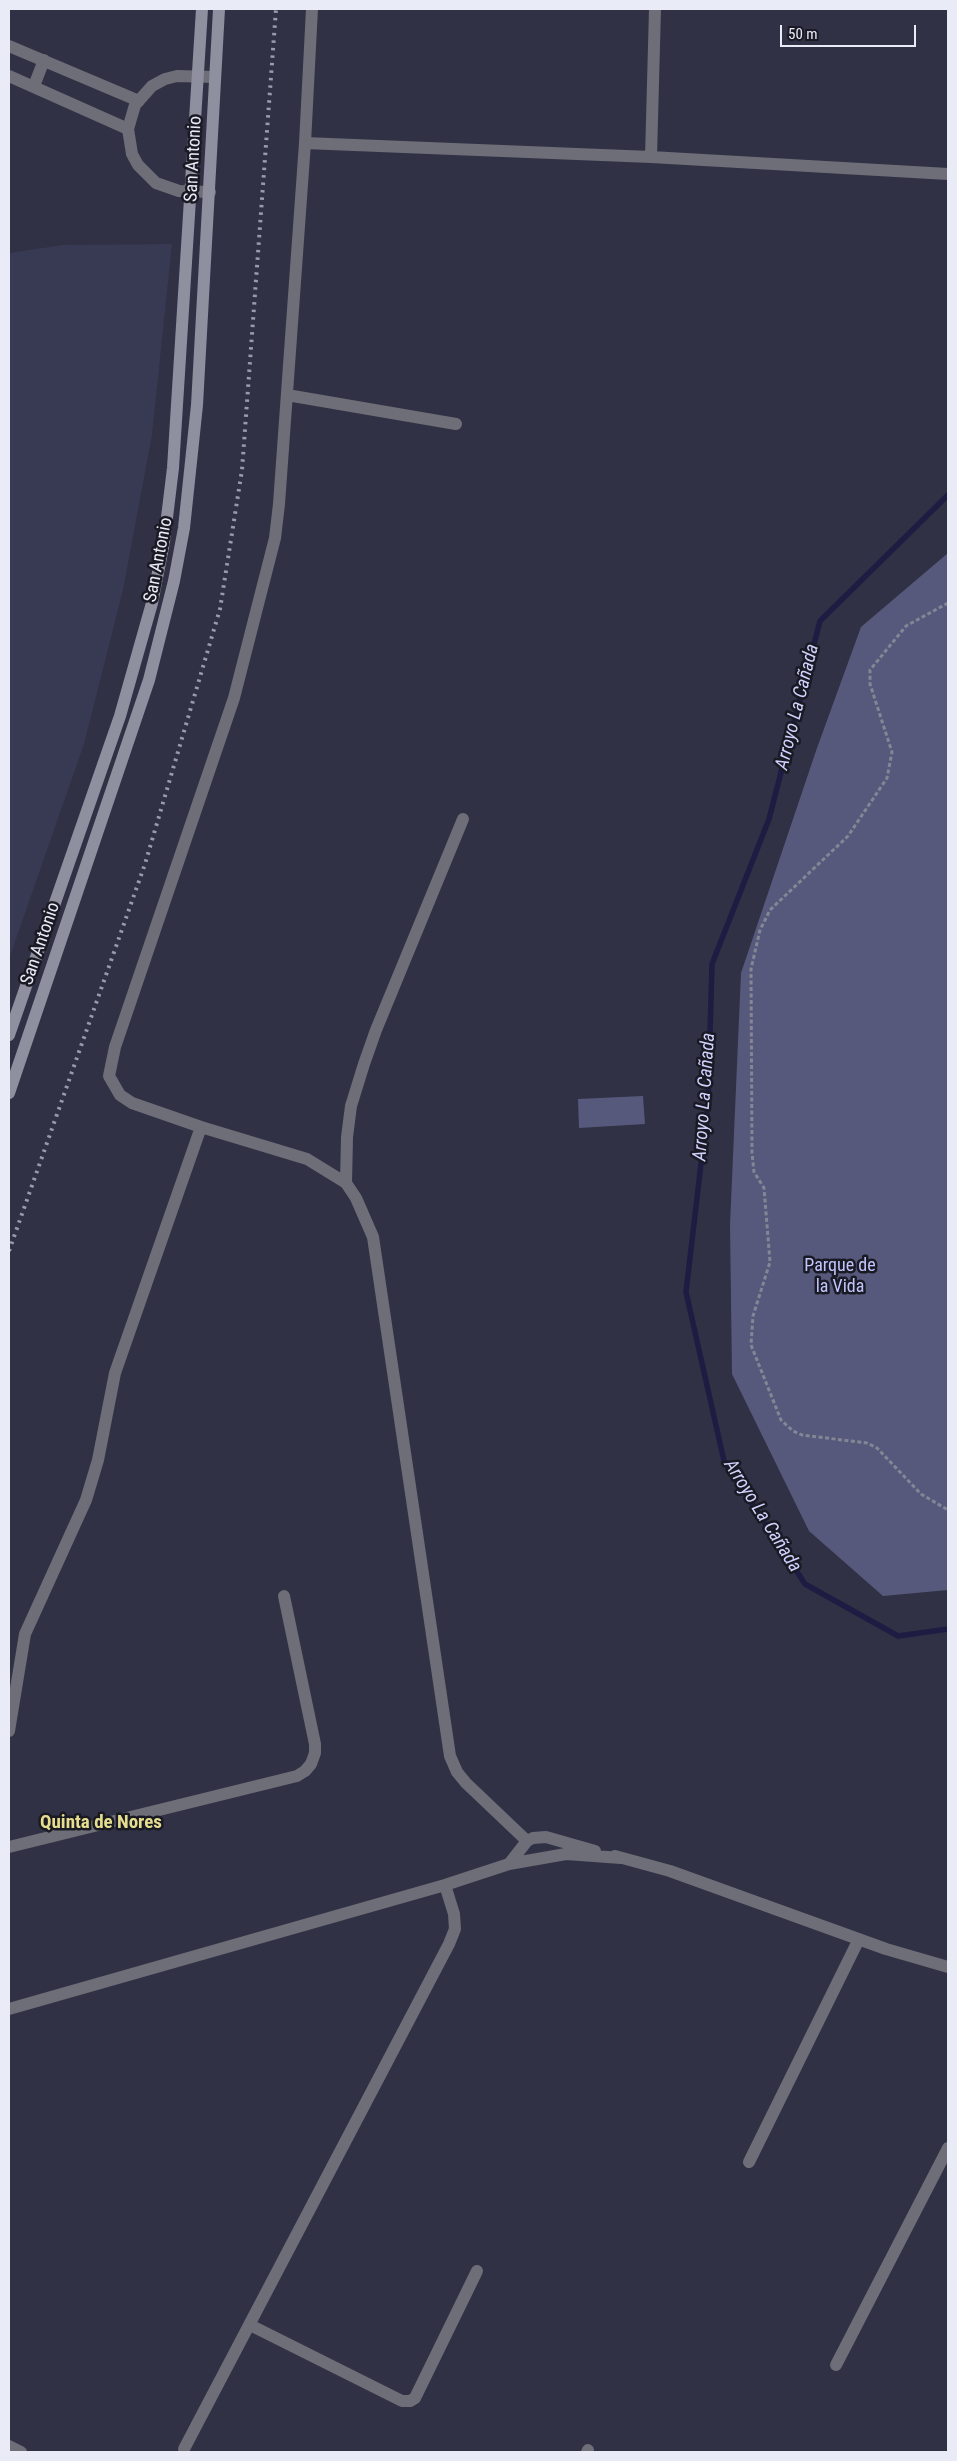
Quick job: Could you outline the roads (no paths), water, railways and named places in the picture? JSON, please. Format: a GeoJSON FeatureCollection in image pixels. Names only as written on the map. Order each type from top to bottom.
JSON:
{"type":"FeatureCollection","features":[{"type":"Feature","properties":{"kind":"main road","name":"San Antonio"},"geometry":{"type":"LineString","coordinates":[[9,1035],[120,716],[152,603],[164,542],[173,468],[202,9]]}},
{"type":"Feature","properties":{"kind":"main road","name":"San Antonio"},"geometry":{"type":"LineString","coordinates":[[9,1094],[149,680],[174,581],[184,528],[191,472],[210,192],[219,9]]}},
{"type":"Feature","properties":{"kind":"street"},"geometry":{"type":"LineString","coordinates":[[312,9],[305,143],[279,504],[266,577],[234,698],[110,1064],[109,1076],[120,1095],[132,1103],[201,1127],[307,1159],[346,1184],[356,1198],[372,1237],[450,1756],[457,1772],[466,1783],[527,1841]]}},
{"type":"Feature","properties":{"kind":"street"},"geometry":{"type":"LineString","coordinates":[[651,157],[655,9]]}},
{"type":"Feature","properties":{"kind":"street"},"geometry":{"type":"LineString","coordinates":[[9,46],[138,101]]}},
{"type":"Feature","properties":{"kind":"street"},"geometry":{"type":"LineString","coordinates":[[34,86],[44,60]]}},
{"type":"Feature","properties":{"kind":"street"},"geometry":{"type":"LineString","coordinates":[[9,76],[128,129]]}},
{"type":"Feature","properties":{"kind":"street"},"geometry":{"type":"LineString","coordinates":[[210,192],[167,188],[146,175],[132,154],[128,129],[138,101],[152,86],[165,79],[177,76],[215,77]]}},
{"type":"Feature","properties":{"kind":"street"},"geometry":{"type":"LineString","coordinates":[[305,143],[651,157],[948,174]]}},
{"type":"Feature","properties":{"kind":"street"},"geometry":{"type":"LineString","coordinates":[[287,395],[456,424]]}},
{"type":"Feature","properties":{"kind":"street"},"geometry":{"type":"LineString","coordinates":[[346,1184],[347,1137],[351,1106],[364,1064],[462,819]]}},
{"type":"Feature","properties":{"kind":"street"},"geometry":{"type":"LineString","coordinates":[[9,1731],[25,1634],[95,1476],[115,1373],[201,1127]]}},
{"type":"Feature","properties":{"kind":"street"},"geometry":{"type":"LineString","coordinates":[[9,1847],[288,1778],[305,1771],[311,1764],[315,1753],[314,1744],[284,1596]]}},
{"type":"Feature","properties":{"kind":"street"},"geometry":{"type":"LineString","coordinates":[[509,1864],[527,1841],[546,1838],[670,1871],[858,1939],[948,1967]]}},
{"type":"Feature","properties":{"kind":"street"},"geometry":{"type":"LineString","coordinates":[[9,2009],[445,1885],[509,1864],[566,1854],[622,1858]]}},
{"type":"Feature","properties":{"kind":"street"},"geometry":{"type":"LineString","coordinates":[[184,2449],[449,1944],[455,1930],[454,1914],[445,1885]]}},
{"type":"Feature","properties":{"kind":"street"},"geometry":{"type":"LineString","coordinates":[[749,2162],[858,1939]]}},
{"type":"Feature","properties":{"kind":"street"},"geometry":{"type":"LineString","coordinates":[[836,2365],[948,2148]]}},
{"type":"Feature","properties":{"kind":"street"},"geometry":{"type":"LineString","coordinates":[[250,2325],[402,2401],[410,2401],[415,2398],[478,2270]]}},
{"type":"Feature","properties":{"kind":"street"},"geometry":{"type":"LineString","coordinates":[[9,2446],[22,2452]]}},
{"type":"Feature","properties":{"kind":"waterway","name":"Arroyo La Cañada"},"geometry":{"type":"LineString","coordinates":[[948,495],[820,621],[769,819],[712,964],[708,1104],[686,1292],[724,1461],[805,1584],[898,1636],[948,1629]]}},
{"type":"Feature","properties":{"kind":"railway"},"geometry":{"type":"LineString","coordinates":[[9,1251],[145,864],[220,609],[242,470],[276,9]]}},
{"type":"Feature","properties":{"kind":"district","name":"Quinta de Nores"},"geometry":{"type":"Point","coordinates":[101,1823]}},
{"type":"Feature","properties":{"kind":"park label","name":"Parque de la Vida"},"geometry":{"type":"Point","coordinates":[840,1276]}}]}
